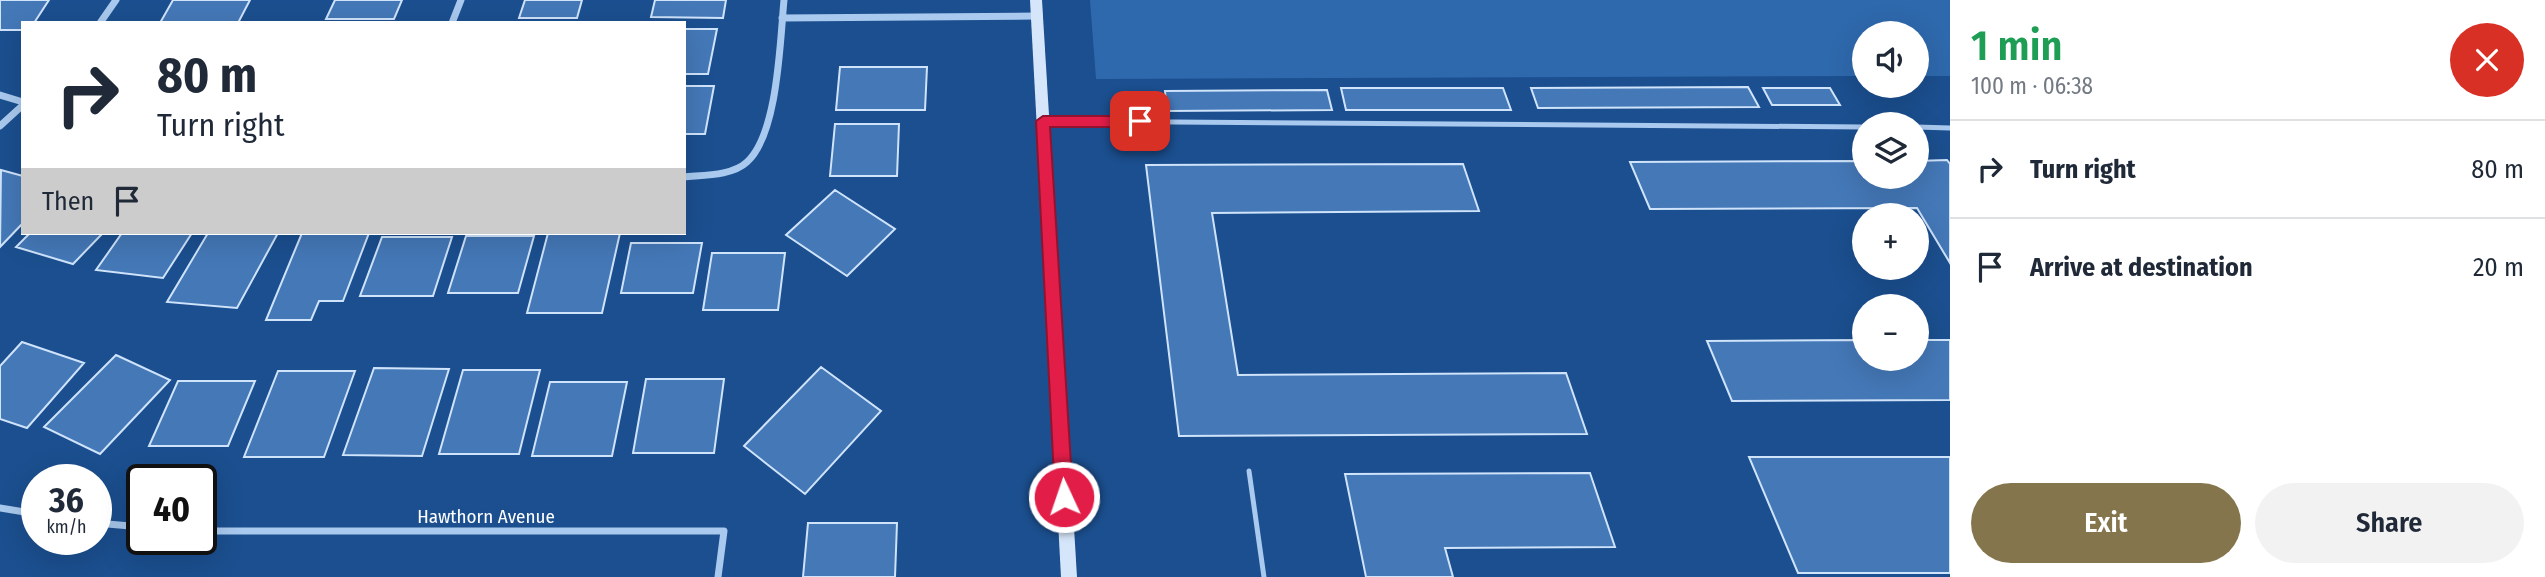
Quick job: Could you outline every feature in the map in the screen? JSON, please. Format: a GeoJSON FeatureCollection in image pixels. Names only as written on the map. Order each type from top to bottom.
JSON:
{"type":"FeatureCollection","features":[{"type":"Feature","properties":{"kind":"street"},"geometry":{"type":"LineString","coordinates":[[101,21],[116,0]]}},
{"type":"Feature","properties":{"kind":"street"},"geometry":{"type":"LineString","coordinates":[[453,21],[461,0]]}},
{"type":"Feature","properties":{"kind":"street"},"geometry":{"type":"LineString","coordinates":[[686,177],[718,173],[747,163],[762,141],[769,119],[784,0]]}},
{"type":"Feature","properties":{"kind":"street"},"geometry":{"type":"LineString","coordinates":[[1036,0],[1069,577]]}},
{"type":"Feature","properties":{"kind":"street"},"geometry":{"type":"LineString","coordinates":[[782,18],[1037,16]]}},
{"type":"Feature","properties":{"kind":"street"},"geometry":{"type":"LineString","coordinates":[[0,96],[21,103]]}},
{"type":"Feature","properties":{"kind":"street"},"geometry":{"type":"LineString","coordinates":[[0,125],[21,106]]}},
{"type":"Feature","properties":{"kind":"street"},"geometry":{"type":"LineString","coordinates":[[0,508],[21,511]]}},
{"type":"Feature","properties":{"kind":"street","name":"Hawthorn Avenue"},"geometry":{"type":"LineString","coordinates":[[217,532],[724,531],[718,577]]}},
{"type":"Feature","properties":{"kind":"lane"},"geometry":{"type":"LineString","coordinates":[[1043,121],[1852,127]]}},
{"type":"Feature","properties":{"kind":"lane"},"geometry":{"type":"LineString","coordinates":[[1929,127],[1950,128]]}},
{"type":"Feature","properties":{"kind":"lane"},"geometry":{"type":"LineString","coordinates":[[1248,471],[1264,577]]}},
{"type":"Feature","properties":{"kind":"shaded area"},"geometry":{"type":"Polygon","coordinates":[[[1090,0],[1950,0],[1950,76],[1929,76],[1929,21],[1852,21],[1852,76],[1096,79],[1090,0]]]}},
{"type":"Feature","properties":{"kind":"building"},"geometry":{"type":"Polygon","coordinates":[[[0,0],[49,0],[35,21],[21,21],[21,30],[0,30],[0,0]]]}},
{"type":"Feature","properties":{"kind":"building"},"geometry":{"type":"Polygon","coordinates":[[[173,0],[250,0],[239,21],[161,21],[173,0]]]}},
{"type":"Feature","properties":{"kind":"building"},"geometry":{"type":"Polygon","coordinates":[[[335,0],[402,0],[394,19],[326,19],[335,0]]]}},
{"type":"Feature","properties":{"kind":"building"},"geometry":{"type":"Polygon","coordinates":[[[525,0],[582,0],[577,18],[519,18],[525,0]]]}},
{"type":"Feature","properties":{"kind":"building"},"geometry":{"type":"Polygon","coordinates":[[[655,0],[726,0],[723,18],[651,17],[655,0]]]}},
{"type":"Feature","properties":{"kind":"building"},"geometry":{"type":"Polygon","coordinates":[[[686,29],[717,29],[708,74],[686,74],[686,29]]]}},
{"type":"Feature","properties":{"kind":"building"},"geometry":{"type":"Polygon","coordinates":[[[840,67],[927,67],[925,110],[836,110],[840,67]]]}},
{"type":"Feature","properties":{"kind":"building"},"geometry":{"type":"Polygon","coordinates":[[[686,86],[714,86],[705,134],[686,134],[686,86]]]}},
{"type":"Feature","properties":{"kind":"building"},"geometry":{"type":"Polygon","coordinates":[[[1748,87],[1759,107],[1538,108],[1531,88],[1748,87]]]}},
{"type":"Feature","properties":{"kind":"building"},"geometry":{"type":"Polygon","coordinates":[[[1341,88],[1503,88],[1511,110],[1346,110],[1341,88]]]}},
{"type":"Feature","properties":{"kind":"building"},"geometry":{"type":"Polygon","coordinates":[[[1763,88],[1830,88],[1840,105],[1772,105],[1763,88]]]}},
{"type":"Feature","properties":{"kind":"building"},"geometry":{"type":"Polygon","coordinates":[[[1327,90],[1332,110],[1167,111],[1165,91],[1327,90]]]}},
{"type":"Feature","properties":{"kind":"building"},"geometry":{"type":"Polygon","coordinates":[[[835,124],[899,124],[897,176],[830,176],[835,124]]]}},
{"type":"Feature","properties":{"kind":"building"},"geometry":{"type":"Polygon","coordinates":[[[1947,160],[1950,164],[1950,263],[1929,228],[1929,203],[1852,203],[1852,208],[1650,209],[1630,162],[1852,161],[1852,189],[1929,189],[1929,161],[1947,160]]]}},
{"type":"Feature","properties":{"kind":"building"},"geometry":{"type":"Polygon","coordinates":[[[1463,164],[1479,211],[1212,213],[1238,375],[1566,373],[1587,434],[1179,436],[1146,165],[1463,164]]]}},
{"type":"Feature","properties":{"kind":"building"},"geometry":{"type":"Polygon","coordinates":[[[1,170],[21,175],[21,225],[0,247],[1,170]]]}},
{"type":"Feature","properties":{"kind":"building"},"geometry":{"type":"Polygon","coordinates":[[[835,190],[895,229],[847,276],[786,235],[835,190]]]}},
{"type":"Feature","properties":{"kind":"building"},"geometry":{"type":"Polygon","coordinates":[[[28,235],[101,235],[73,264],[16,247],[28,235]]]}},
{"type":"Feature","properties":{"kind":"building"},"geometry":{"type":"Polygon","coordinates":[[[121,235],[191,235],[163,278],[96,270],[121,235]]]}},
{"type":"Feature","properties":{"kind":"building"},"geometry":{"type":"Polygon","coordinates":[[[207,235],[277,235],[237,308],[167,302],[207,235]]]}},
{"type":"Feature","properties":{"kind":"building"},"geometry":{"type":"Polygon","coordinates":[[[301,235],[368,235],[343,301],[319,301],[311,320],[266,320],[301,235]]]}},
{"type":"Feature","properties":{"kind":"building"},"geometry":{"type":"Polygon","coordinates":[[[547,235],[620,235],[602,313],[527,313],[547,235]]]}},
{"type":"Feature","properties":{"kind":"building"},"geometry":{"type":"Polygon","coordinates":[[[466,236],[534,236],[518,293],[448,293],[466,236]]]}},
{"type":"Feature","properties":{"kind":"building"},"geometry":{"type":"Polygon","coordinates":[[[382,237],[452,237],[433,296],[360,296],[382,237]]]}},
{"type":"Feature","properties":{"kind":"building"},"geometry":{"type":"Polygon","coordinates":[[[631,243],[702,243],[693,293],[621,293],[631,243]]]}},
{"type":"Feature","properties":{"kind":"building"},"geometry":{"type":"Polygon","coordinates":[[[712,253],[785,253],[778,310],[703,310],[712,253]]]}},
{"type":"Feature","properties":{"kind":"building"},"geometry":{"type":"Polygon","coordinates":[[[1852,340],[1852,371],[1929,371],[1929,340],[1950,340],[1950,400],[1732,401],[1707,341],[1852,340]]]}},
{"type":"Feature","properties":{"kind":"building"},"geometry":{"type":"Polygon","coordinates":[[[22,342],[84,363],[27,428],[0,419],[0,366],[22,342]]]}},
{"type":"Feature","properties":{"kind":"building"},"geometry":{"type":"Polygon","coordinates":[[[116,355],[170,380],[100,454],[44,427],[116,355]]]}},
{"type":"Feature","properties":{"kind":"building"},"geometry":{"type":"Polygon","coordinates":[[[821,367],[881,411],[805,494],[744,446],[821,367]]]}},
{"type":"Feature","properties":{"kind":"building"},"geometry":{"type":"Polygon","coordinates":[[[374,368],[449,369],[422,456],[343,455],[374,368]]]}},
{"type":"Feature","properties":{"kind":"building"},"geometry":{"type":"Polygon","coordinates":[[[463,370],[540,370],[519,454],[439,454],[463,370]]]}},
{"type":"Feature","properties":{"kind":"building"},"geometry":{"type":"Polygon","coordinates":[[[278,371],[355,371],[324,457],[244,457],[278,371]]]}},
{"type":"Feature","properties":{"kind":"building"},"geometry":{"type":"Polygon","coordinates":[[[646,379],[724,379],[714,453],[633,453],[646,379]]]}},
{"type":"Feature","properties":{"kind":"building"},"geometry":{"type":"Polygon","coordinates":[[[178,381],[255,381],[228,446],[149,446],[178,381]]]}},
{"type":"Feature","properties":{"kind":"building"},"geometry":{"type":"Polygon","coordinates":[[[550,382],[627,382],[612,456],[532,456],[550,382]]]}},
{"type":"Feature","properties":{"kind":"building"},"geometry":{"type":"Polygon","coordinates":[[[1749,457],[1950,457],[1950,573],[1798,573],[1749,457]]]}},
{"type":"Feature","properties":{"kind":"building"},"geometry":{"type":"Polygon","coordinates":[[[1590,473],[1615,547],[1445,548],[1453,577],[1366,577],[1345,474],[1590,473]]]}},
{"type":"Feature","properties":{"kind":"building"},"geometry":{"type":"Polygon","coordinates":[[[808,523],[897,523],[895,577],[803,577],[808,523]]]}},
{"type":"Feature","properties":{"kind":"route"},"geometry":{"type":"LineString","coordinates":[[1064,497],[1043,121],[1140,121]]}}]}
